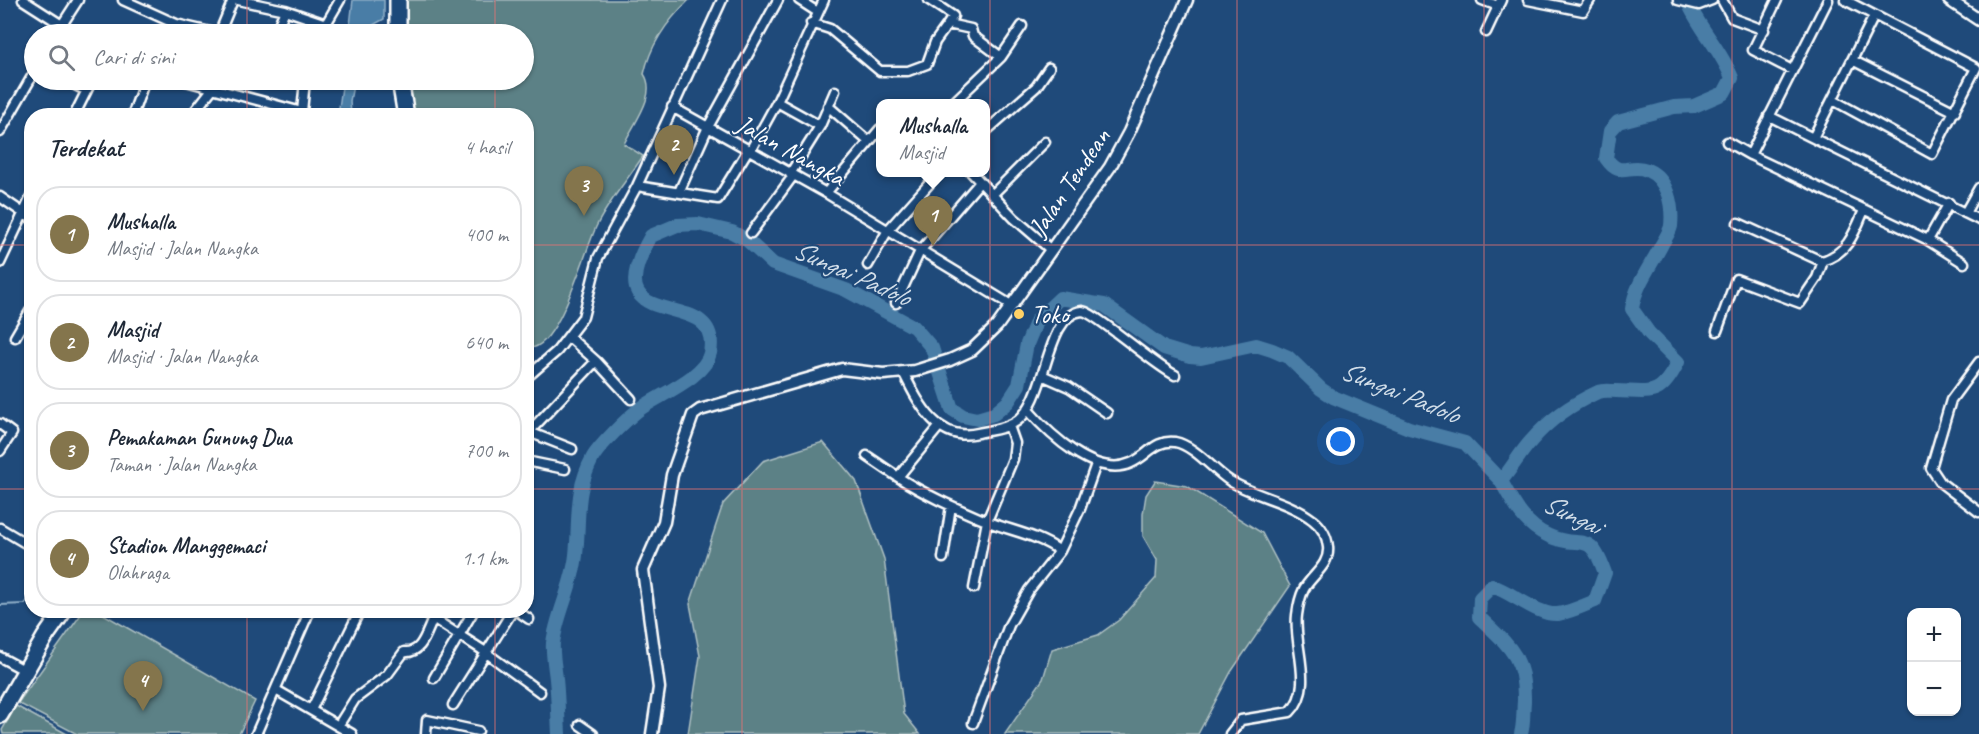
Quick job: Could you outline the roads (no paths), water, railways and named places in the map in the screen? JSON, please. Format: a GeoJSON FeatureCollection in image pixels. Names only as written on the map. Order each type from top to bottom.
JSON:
{"type":"FeatureCollection","features":[{"type":"Feature","properties":{"kind":"highway"},"geometry":{"type":"LineString","coordinates":[[398,0],[398,24]]}},
{"type":"Feature","properties":{"kind":"highway"},"geometry":{"type":"LineString","coordinates":[[402,90],[405,108]]}},
{"type":"Feature","properties":{"kind":"highway"},"geometry":{"type":"LineString","coordinates":[[0,715],[24,670],[59,618]]}},
{"type":"Feature","properties":{"kind":"street"},"geometry":{"type":"LineString","coordinates":[[23,0],[61,24],[78,0]]}},
{"type":"Feature","properties":{"kind":"street"},"geometry":{"type":"LineString","coordinates":[[123,0],[176,24]]}},
{"type":"Feature","properties":{"kind":"street"},"geometry":{"type":"LineString","coordinates":[[223,24],[233,0]]}},
{"type":"Feature","properties":{"kind":"street"},"geometry":{"type":"LineString","coordinates":[[238,0],[285,10],[326,24],[340,0]]}},
{"type":"Feature","properties":{"kind":"street"},"geometry":{"type":"LineString","coordinates":[[534,370],[569,337],[583,317],[598,258],[637,186],[722,0]]}},
{"type":"Feature","properties":{"kind":"street"},"geometry":{"type":"LineString","coordinates":[[679,192],[708,127],[778,0]]}},
{"type":"Feature","properties":{"kind":"street"},"geometry":{"type":"LineString","coordinates":[[799,0],[816,11]]}},
{"type":"Feature","properties":{"kind":"street"},"geometry":{"type":"LineString","coordinates":[[637,186],[718,199],[777,102],[816,11],[824,0]]}},
{"type":"Feature","properties":{"kind":"street"},"geometry":{"type":"LineString","coordinates":[[811,23],[830,29],[875,69],[893,72],[916,70],[927,64],[935,42],[953,16],[928,0]]}},
{"type":"Feature","properties":{"kind":"street","name":"Jalan Tendean"},"geometry":{"type":"LineString","coordinates":[[910,372],[950,360],[983,341],[1011,305],[1110,167],[1129,132],[1187,0]]}},
{"type":"Feature","properties":{"kind":"street"},"geometry":{"type":"LineString","coordinates":[[1482,0],[1499,3],[1486,32]]}},
{"type":"Feature","properties":{"kind":"street"},"geometry":{"type":"LineString","coordinates":[[1528,0],[1583,11],[1590,0]]}},
{"type":"Feature","properties":{"kind":"street"},"geometry":{"type":"LineString","coordinates":[[1679,0],[1699,5],[1712,0]]}},
{"type":"Feature","properties":{"kind":"street"},"geometry":{"type":"LineString","coordinates":[[1722,0],[1732,18],[1764,30]]}},
{"type":"Feature","properties":{"kind":"street"},"geometry":{"type":"LineString","coordinates":[[1777,0],[1753,50],[1792,70]]}},
{"type":"Feature","properties":{"kind":"street"},"geometry":{"type":"LineString","coordinates":[[1750,155],[1828,0]]}},
{"type":"Feature","properties":{"kind":"street"},"geometry":{"type":"LineString","coordinates":[[1833,100],[1932,154],[1976,68],[1845,0]]}},
{"type":"Feature","properties":{"kind":"street"},"geometry":{"type":"LineString","coordinates":[[1948,0],[1979,20]]}},
{"type":"Feature","properties":{"kind":"street"},"geometry":{"type":"LineString","coordinates":[[1957,0],[1979,14]]}},
{"type":"Feature","properties":{"kind":"street"},"geometry":{"type":"LineString","coordinates":[[279,24],[285,10]]}},
{"type":"Feature","properties":{"kind":"street"},"geometry":{"type":"LineString","coordinates":[[1813,138],[1874,16]]}},
{"type":"Feature","properties":{"kind":"street"},"geometry":{"type":"LineString","coordinates":[[948,24],[971,29],[973,36],[1001,57]]}},
{"type":"Feature","properties":{"kind":"street"},"geometry":{"type":"LineString","coordinates":[[957,99],[1001,57],[1022,26]]}},
{"type":"Feature","properties":{"kind":"street"},"geometry":{"type":"LineString","coordinates":[[1852,60],[1955,112]]}},
{"type":"Feature","properties":{"kind":"street"},"geometry":{"type":"LineString","coordinates":[[990,127],[1036,87],[1049,68]]}},
{"type":"Feature","properties":{"kind":"street"},"geometry":{"type":"LineString","coordinates":[[0,132],[24,90]]}},
{"type":"Feature","properties":{"kind":"street"},"geometry":{"type":"LineString","coordinates":[[77,108],[85,90]]}},
{"type":"Feature","properties":{"kind":"street"},"geometry":{"type":"LineString","coordinates":[[135,108],[141,90]]}},
{"type":"Feature","properties":{"kind":"street"},"geometry":{"type":"LineString","coordinates":[[197,108],[211,90]]}},
{"type":"Feature","properties":{"kind":"street"},"geometry":{"type":"LineString","coordinates":[[220,90],[281,108]]}},
{"type":"Feature","properties":{"kind":"street"},"geometry":{"type":"LineString","coordinates":[[302,108],[304,90]]}},
{"type":"Feature","properties":{"kind":"street"},"geometry":{"type":"LineString","coordinates":[[752,233],[791,175],[820,126],[834,90]]}},
{"type":"Feature","properties":{"kind":"street"},"geometry":{"type":"LineString","coordinates":[[777,102],[820,126]]}},
{"type":"Feature","properties":{"kind":"street"},"geometry":{"type":"LineString","coordinates":[[828,106],[868,141]]}},
{"type":"Feature","properties":{"kind":"street","name":"Jalan Nangka"},"geometry":{"type":"LineString","coordinates":[[672,107],[826,193],[1011,305]]}},
{"type":"Feature","properties":{"kind":"street"},"geometry":{"type":"LineString","coordinates":[[1769,116],[1949,203],[1979,220]]}},
{"type":"Feature","properties":{"kind":"street"},"geometry":{"type":"LineString","coordinates":[[826,193],[876,133]]}},
{"type":"Feature","properties":{"kind":"street"},"geometry":{"type":"LineString","coordinates":[[992,195],[1045,142]]}},
{"type":"Feature","properties":{"kind":"street"},"geometry":{"type":"LineString","coordinates":[[1728,142],[1750,155],[1928,240],[1964,262]]}},
{"type":"Feature","properties":{"kind":"street"},"geometry":{"type":"LineString","coordinates":[[868,265],[888,230],[934,177]]}},
{"type":"Feature","properties":{"kind":"street"},"geometry":{"type":"LineString","coordinates":[[976,177],[1014,219],[1051,250]]}},
{"type":"Feature","properties":{"kind":"street"},"geometry":{"type":"LineString","coordinates":[[896,303],[920,251],[981,182]]}},
{"type":"Feature","properties":{"kind":"street"},"geometry":{"type":"LineString","coordinates":[[1965,213],[1979,188]]}},
{"type":"Feature","properties":{"kind":"street"},"geometry":{"type":"LineString","coordinates":[[0,197],[23,214],[0,263]]}},
{"type":"Feature","properties":{"kind":"street"},"geometry":{"type":"LineString","coordinates":[[1928,240],[1949,203]]}},
{"type":"Feature","properties":{"kind":"street"},"geometry":{"type":"LineString","coordinates":[[1738,223],[1816,261],[1823,261],[1844,249],[1852,238],[1864,210]]}},
{"type":"Feature","properties":{"kind":"street"},"geometry":{"type":"LineString","coordinates":[[1717,331],[1736,279],[1800,303],[1817,278],[1823,261]]}},
{"type":"Feature","properties":{"kind":"street"},"geometry":{"type":"LineString","coordinates":[[652,734],[659,688],[643,570],[664,522],[674,467],[693,416],[700,410],[842,369],[910,372],[916,397],[939,427],[959,435],[1009,426],[1028,410],[1044,376],[1056,333],[1070,315],[1080,311],[1095,316],[1122,340],[1175,375]]}},
{"type":"Feature","properties":{"kind":"street"},"geometry":{"type":"LineString","coordinates":[[15,337],[24,322]]}},
{"type":"Feature","properties":{"kind":"street"},"geometry":{"type":"LineString","coordinates":[[569,337],[596,361],[631,399]]}},
{"type":"Feature","properties":{"kind":"street"},"geometry":{"type":"LineString","coordinates":[[534,426],[596,361]]}},
{"type":"Feature","properties":{"kind":"street"},"geometry":{"type":"LineString","coordinates":[[1979,362],[1951,400],[1931,468],[1941,483],[1979,512]]}},
{"type":"Feature","properties":{"kind":"street"},"geometry":{"type":"LineString","coordinates":[[1044,376],[1069,387],[1107,413]]}},
{"type":"Feature","properties":{"kind":"street"},"geometry":{"type":"LineString","coordinates":[[1028,410],[1049,435],[1096,464],[1130,464],[1160,443],[1176,442],[1230,481],[1250,492],[1298,510],[1322,528],[1327,540],[1328,555],[1305,588],[1297,618],[1302,685],[1300,698],[1290,712],[1249,718],[1235,725],[1230,734]]}},
{"type":"Feature","properties":{"kind":"street"},"geometry":{"type":"LineString","coordinates":[[0,424],[12,432],[0,451]]}},
{"type":"Feature","properties":{"kind":"street"},"geometry":{"type":"LineString","coordinates":[[974,588],[987,521],[1013,459],[1016,443],[1009,426]]}},
{"type":"Feature","properties":{"kind":"street"},"geometry":{"type":"LineString","coordinates":[[897,477],[939,427]]}},
{"type":"Feature","properties":{"kind":"street"},"geometry":{"type":"LineString","coordinates":[[534,434],[572,449]]}},
{"type":"Feature","properties":{"kind":"street"},"geometry":{"type":"LineString","coordinates":[[867,456],[897,477],[951,506],[1038,538],[1060,551]]}},
{"type":"Feature","properties":{"kind":"street"},"geometry":{"type":"LineString","coordinates":[[534,463],[565,469]]}},
{"type":"Feature","properties":{"kind":"street"},"geometry":{"type":"LineString","coordinates":[[973,723],[1009,624],[1029,590],[1060,551],[1080,509],[1096,464]]}},
{"type":"Feature","properties":{"kind":"street"},"geometry":{"type":"LineString","coordinates":[[943,558],[951,506]]}},
{"type":"Feature","properties":{"kind":"street"},"geometry":{"type":"LineString","coordinates":[[0,528],[24,542]]}},
{"type":"Feature","properties":{"kind":"street"},"geometry":{"type":"LineString","coordinates":[[256,734],[307,618]]}},
{"type":"Feature","properties":{"kind":"street"},"geometry":{"type":"LineString","coordinates":[[311,710],[356,618]]}},
{"type":"Feature","properties":{"kind":"street"},"geometry":{"type":"LineString","coordinates":[[434,678],[469,618]]}},
{"type":"Feature","properties":{"kind":"street"},"geometry":{"type":"LineString","coordinates":[[453,705],[508,618]]}},
{"type":"Feature","properties":{"kind":"street"},"geometry":{"type":"LineString","coordinates":[[338,726],[356,699],[387,675],[404,652],[411,653],[418,648],[433,619],[485,652],[540,692]]}},
{"type":"Feature","properties":{"kind":"street"},"geometry":{"type":"LineString","coordinates":[[0,657],[24,670]]}},
{"type":"Feature","properties":{"kind":"street"},"geometry":{"type":"LineString","coordinates":[[276,690],[352,734]]}},
{"type":"Feature","properties":{"kind":"street"},"geometry":{"type":"LineString","coordinates":[[426,734],[427,720],[478,731]]}},
{"type":"Feature","properties":{"kind":"street"},"geometry":{"type":"LineString","coordinates":[[580,725],[593,734]]}},
{"type":"Feature","properties":{"kind":"water"},"geometry":{"type":"Polygon","coordinates":[[[353,0],[384,0],[384,19],[375,24],[350,24],[353,0]]]}},
{"type":"Feature","properties":{"kind":"water"},"geometry":{"type":"Polygon","coordinates":[[[342,90],[352,90],[350,108],[339,108],[342,90]]]}},
{"type":"Feature","properties":{"kind":"waterway","name":"Sungai Padolo"},"geometry":{"type":"LineString","coordinates":[[559,734],[553,643],[574,566],[580,494],[587,470],[596,452],[620,426],[645,405],[690,378],[706,362],[710,353],[709,332],[698,319],[646,301],[636,289],[637,269],[651,236],[677,225],[698,224],[732,232],[747,240],[773,264],[846,290],[914,327],[932,348],[952,409],[963,416],[977,419],[994,414],[1008,402],[1019,385],[1027,344],[1037,320],[1060,298],[1104,305],[1164,348],[1190,356],[1201,357],[1256,345],[1272,350],[1288,357],[1321,389],[1333,397],[1409,428],[1465,443],[1501,481],[1538,433],[1571,407],[1600,391],[1647,392],[1654,390],[1666,382],[1678,362],[1649,333],[1632,309],[1640,284],[1670,228],[1671,210],[1668,194],[1654,174],[1640,168],[1616,168],[1606,158],[1610,131],[1618,122],[1674,107],[1694,106],[1724,93],[1732,78],[1687,0]]}},
{"type":"Feature","properties":{"kind":"waterway","name":"Sungai"},"geometry":{"type":"LineString","coordinates":[[1501,481],[1526,520],[1549,536],[1589,545],[1594,550],[1605,573],[1595,601],[1558,614],[1550,614],[1534,608],[1492,586],[1480,598],[1479,617],[1507,644],[1522,673],[1524,701],[1521,734]]}},
{"type":"Feature","properties":{"kind":"waterway"},"geometry":{"type":"LineString","coordinates":[[0,605],[24,604]]}},
{"type":"Feature","properties":{"kind":"place","name":"Masjid"},"geometry":{"type":"Point","coordinates":[674,175]}},
{"type":"Feature","properties":{"kind":"place","name":"Pemakaman Gunung Dua"},"geometry":{"type":"Point","coordinates":[584,216]}},
{"type":"Feature","properties":{"kind":"place","name":"Mushalla"},"geometry":{"type":"Point","coordinates":[933,246]}},
{"type":"Feature","properties":{"kind":"place","name":"Toko"},"geometry":{"type":"Point","coordinates":[1019,314]}},
{"type":"Feature","properties":{"kind":"place","name":"Stadion Manggemaci"},"geometry":{"type":"Point","coordinates":[143,711]}}]}
